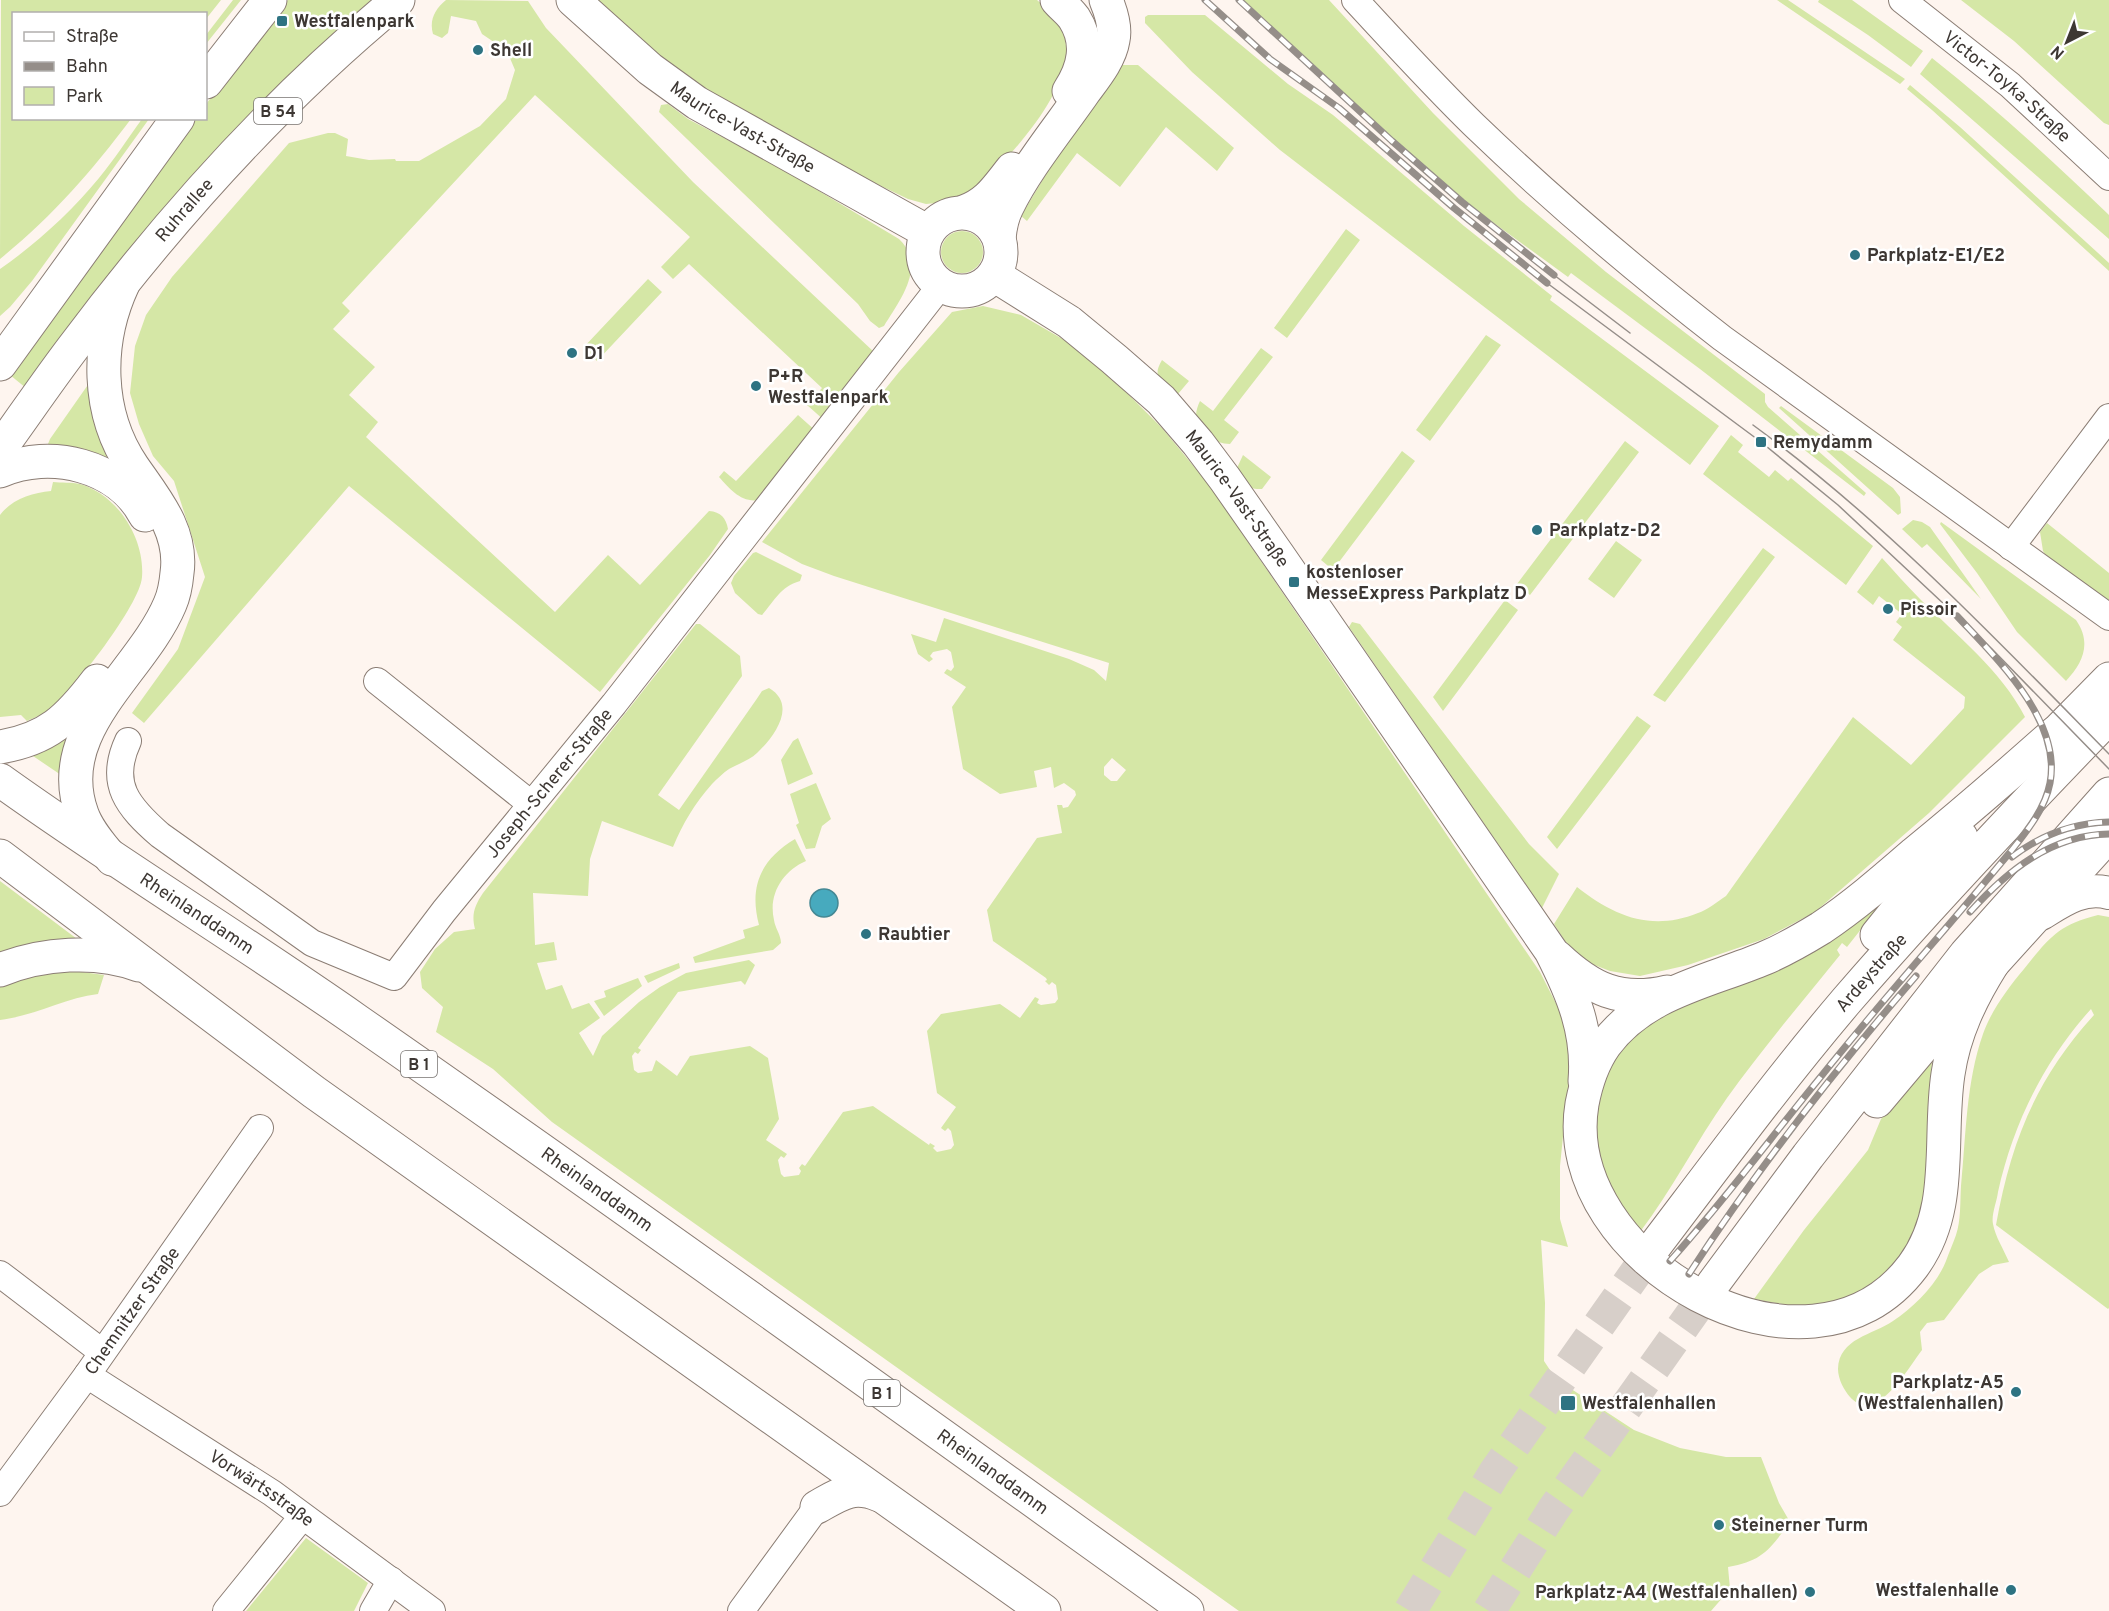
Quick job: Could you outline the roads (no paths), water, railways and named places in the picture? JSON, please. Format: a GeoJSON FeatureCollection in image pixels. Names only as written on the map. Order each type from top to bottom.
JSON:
{"type":"FeatureCollection","features":[{"type":"Feature","properties":{"kind":"main road"},"geometry":{"type":"LineString","coordinates":[[207,81],[270,0]]}},
{"type":"Feature","properties":{"kind":"main road","name":"Ruhrallee"},"geometry":{"type":"LineString","coordinates":[[0,449],[72,349],[166,231],[254,134],[345,45],[398,0]]}},
{"type":"Feature","properties":{"kind":"main road","name":"Maurice-Vast-Straße"},"geometry":{"type":"LineString","coordinates":[[573,0],[651,69],[697,103],[928,232]]}},
{"type":"Feature","properties":{"kind":"main road"},"geometry":{"type":"LineString","coordinates":[[1057,0],[1074,18],[1082,40],[1084,57],[1080,72],[1070,91],[991,196],[978,206],[964,212],[949,214],[938,220],[928,232],[922,248],[923,257],[930,275],[949,289],[967,291],[986,283],[994,275],[1001,259],[999,238],[1006,208],[1096,76],[1109,53],[1114,30],[1106,0]]}},
{"type":"Feature","properties":{"kind":"main road"},"geometry":{"type":"LineString","coordinates":[[0,364],[177,120]]}},
{"type":"Feature","properties":{"kind":"main road"},"geometry":{"type":"LineString","coordinates":[[964,212],[982,218],[990,224],[999,238]]}},
{"type":"Feature","properties":{"kind":"main road","name":"Maurice-Vast-Straße"},"geometry":{"type":"LineString","coordinates":[[994,275],[1069,322],[1114,358],[1161,400],[1198,443],[1272,546],[1551,951]]}},
{"type":"Feature","properties":{"kind":"main road"},"geometry":{"type":"LineString","coordinates":[[112,859],[96,839],[82,815],[75,788],[76,768],[85,736],[95,715],[153,638],[162,622],[171,603],[178,564],[175,540],[166,516],[132,465],[116,435],[109,411],[105,379],[105,341],[114,304],[123,284]]}},
{"type":"Feature","properties":{"kind":"main road"},"geometry":{"type":"LineString","coordinates":[[0,335],[38,312]]}},
{"type":"Feature","properties":{"kind":"main road"},"geometry":{"type":"LineString","coordinates":[[0,471],[12,466],[38,462],[79,465],[101,472],[122,487],[141,508],[152,529],[158,551],[155,593],[145,614],[82,701],[51,730],[17,744],[0,747]]}},
{"type":"Feature","properties":{"kind":"main road"},"geometry":{"type":"LineString","coordinates":[[1751,1119],[1818,1008],[1910,894],[2055,733],[2109,679]]}},
{"type":"Feature","properties":{"kind":"main road","name":"Ardeystraße"},"geometry":{"type":"LineString","coordinates":[[1654,1247],[1751,1119],[1846,1002],[1979,851],[2109,717]]}},
{"type":"Feature","properties":{"kind":"main road"},"geometry":{"type":"LineString","coordinates":[[1551,951],[1572,971],[1610,992],[1630,997],[1651,996],[1679,989],[1766,958],[1820,928],[1862,898],[1989,792],[2055,733]]}},
{"type":"Feature","properties":{"kind":"main road","name":"Rheinlanddamm"},"geometry":{"type":"LineString","coordinates":[[0,780],[112,859],[310,988],[414,1060],[1187,1611]]}},
{"type":"Feature","properties":{"kind":"main road"},"geometry":{"type":"LineString","coordinates":[[1713,1284],[1821,1138],[1966,954],[2109,794]]}},
{"type":"Feature","properties":{"kind":"main road"},"geometry":{"type":"LineString","coordinates":[[1749,1234],[1883,1095],[1993,963],[2109,835]]}},
{"type":"Feature","properties":{"kind":"main road"},"geometry":{"type":"LineString","coordinates":[[0,856],[419,1168],[1044,1611]]}},
{"type":"Feature","properties":{"kind":"main road"},"geometry":{"type":"LineString","coordinates":[[1551,951],[1577,1008],[1587,1058],[1580,1115],[1580,1136],[1584,1160],[1603,1205],[1620,1230],[1640,1254],[1696,1294],[1747,1314],[1778,1321],[1804,1323],[1833,1318],[1858,1310],[1875,1301],[1894,1286],[1913,1266],[1926,1244],[1937,1218],[1943,1179],[1944,1113],[1948,1073],[1958,1030],[1975,991],[1993,963]]}},
{"type":"Feature","properties":{"kind":"main road"},"geometry":{"type":"LineString","coordinates":[[0,970],[58,956],[108,957],[147,969],[172,986]]}},
{"type":"Feature","properties":{"kind":"main road"},"geometry":{"type":"LineString","coordinates":[[1584,1093],[1592,1068],[1605,1045],[1626,1022],[1645,1007],[1679,989]]}},
{"type":"Feature","properties":{"kind":"main road"},"geometry":{"type":"LineString","coordinates":[[815,1449],[821,1457],[824,1472],[823,1490],[817,1507]]}},
{"type":"Feature","properties":{"kind":"main road"},"geometry":{"type":"LineString","coordinates":[[817,1507],[855,1489],[868,1490],[879,1495]]}},
{"type":"Feature","properties":{"kind":"street"},"geometry":{"type":"LineString","coordinates":[[1355,0],[1473,124],[1611,249],[1722,338],[2109,617]]}},
{"type":"Feature","properties":{"kind":"street","name":"Victor-Toyka-Straße"},"geometry":{"type":"LineString","coordinates":[[1902,0],[2010,86],[2109,177]]}},
{"type":"Feature","properties":{"kind":"street","name":"Joseph-Scherer-Straße"},"geometry":{"type":"LineString","coordinates":[[128,741],[122,753],[119,768],[120,785],[127,801],[139,816],[160,835],[312,943],[394,977],[531,804],[614,704],[941,285]]}},
{"type":"Feature","properties":{"kind":"street"},"geometry":{"type":"LineString","coordinates":[[2011,547],[2109,417]]}},
{"type":"Feature","properties":{"kind":"street"},"geometry":{"type":"LineString","coordinates":[[377,681],[531,804]]}},
{"type":"Feature","properties":{"kind":"street"},"geometry":{"type":"LineString","coordinates":[[2034,918],[2069,897],[2086,892],[2109,893]]}},
{"type":"Feature","properties":{"kind":"street","name":"Chemnitzer Straße"},"geometry":{"type":"LineString","coordinates":[[0,1493],[87,1375],[260,1128]]}},
{"type":"Feature","properties":{"kind":"street"},"geometry":{"type":"LineString","coordinates":[[0,1274],[102,1352]]}},
{"type":"Feature","properties":{"kind":"street","name":"Vorwärtsstraße"},"geometry":{"type":"LineString","coordinates":[[87,1375],[272,1493],[432,1611]]}},
{"type":"Feature","properties":{"kind":"street"},"geometry":{"type":"LineString","coordinates":[[741,1611],[817,1507]]}},
{"type":"Feature","properties":{"kind":"street"},"geometry":{"type":"LineString","coordinates":[[226,1611],[302,1517]]}},
{"type":"Feature","properties":{"kind":"street"},"geometry":{"type":"LineString","coordinates":[[373,1611],[391,1580]]}},
{"type":"Feature","properties":{"kind":"water"},"geometry":{"type":"Polygon","coordinates":[[[824,889],[834,893],[838,903],[834,913],[824,917],[814,913],[810,903],[814,893],[824,889]]]}},
{"type":"Feature","properties":{"kind":"tunnel"},"geometry":{"type":"LineString","coordinates":[[1410,1611],[1495,1472],[1654,1247]]}},
{"type":"Feature","properties":{"kind":"tunnel"},"geometry":{"type":"LineString","coordinates":[[1489,1611],[1553,1510],[1713,1284]]}},
{"type":"Feature","properties":{"kind":"tram line"},"geometry":{"type":"LineString","coordinates":[[1554,275],[1630,333]]}},
{"type":"Feature","properties":{"kind":"tram line"},"geometry":{"type":"LineString","coordinates":[[1547,283],[1761,442],[1838,505],[1992,649],[2109,769]]}},
{"type":"Feature","properties":{"kind":"tram line"},"geometry":{"type":"LineString","coordinates":[[1753,425],[1848,500],[1893,541],[1981,624],[2109,754]]}},
{"type":"Feature","properties":{"kind":"railway"},"geometry":{"type":"LineString","coordinates":[[1205,0],[1270,59],[1339,108],[1454,208],[1547,283]]}},
{"type":"Feature","properties":{"kind":"railway"},"geometry":{"type":"LineString","coordinates":[[1239,0],[1392,141],[1462,202],[1554,275]]}},
{"type":"Feature","properties":{"kind":"railway"},"geometry":{"type":"LineString","coordinates":[[1670,1261],[1729,1192],[1846,1046],[2011,851],[2040,811],[2050,783],[2051,759],[2046,736],[2023,692],[1990,651],[1957,616]]}},
{"type":"Feature","properties":{"kind":"railway"},"geometry":{"type":"LineString","coordinates":[[2012,857],[2034,842],[2058,832],[2082,825],[2109,822]]}},
{"type":"Feature","properties":{"kind":"railway"},"geometry":{"type":"LineString","coordinates":[[1970,912],[2015,870],[2049,848],[2088,836],[2109,834]]}},
{"type":"Feature","properties":{"kind":"railway"},"geometry":{"type":"LineString","coordinates":[[1689,1274],[1797,1121],[1916,976]]}},
{"type":"Feature","properties":{"kind":"place","name":"Westfalenpark"},"geometry":{"type":"Point","coordinates":[282,21]}},
{"type":"Feature","properties":{"kind":"place","name":"Shell"},"geometry":{"type":"Point","coordinates":[478,50]}},
{"type":"Feature","properties":{"kind":"place","name":"Parkplatz-E1/E2"},"geometry":{"type":"Point","coordinates":[1855,255]}},
{"type":"Feature","properties":{"kind":"place","name":"D1"},"geometry":{"type":"Point","coordinates":[572,353]}},
{"type":"Feature","properties":{"kind":"place","name":"P+R Westfalenpark"},"geometry":{"type":"Point","coordinates":[756,386]}},
{"type":"Feature","properties":{"kind":"place","name":"Remydamm"},"geometry":{"type":"Point","coordinates":[1761,442]}},
{"type":"Feature","properties":{"kind":"place","name":"Parkplatz-D2"},"geometry":{"type":"Point","coordinates":[1537,530]}},
{"type":"Feature","properties":{"kind":"place","name":"kostenloser MesseExpress Parkplatz D"},"geometry":{"type":"Point","coordinates":[1294,582]}},
{"type":"Feature","properties":{"kind":"place","name":"Pissoir"},"geometry":{"type":"Point","coordinates":[1888,609]}},
{"type":"Feature","properties":{"kind":"place","name":"Raubtier"},"geometry":{"type":"Point","coordinates":[866,934]}},
{"type":"Feature","properties":{"kind":"place","name":"Parkplatz-A5 (Westfalenhallen)"},"geometry":{"type":"Point","coordinates":[2016,1392]}},
{"type":"Feature","properties":{"kind":"place","name":"Westfalenhallen"},"geometry":{"type":"Point","coordinates":[1568,1403]}},
{"type":"Feature","properties":{"kind":"place","name":"Steinerner Turm"},"geometry":{"type":"Point","coordinates":[1719,1525]}},
{"type":"Feature","properties":{"kind":"place","name":"Westfalenhalle"},"geometry":{"type":"Point","coordinates":[2011,1590]}},
{"type":"Feature","properties":{"kind":"place","name":"Parkplatz-A4 (Westfalenhallen)"},"geometry":{"type":"Point","coordinates":[1810,1592]}}]}
